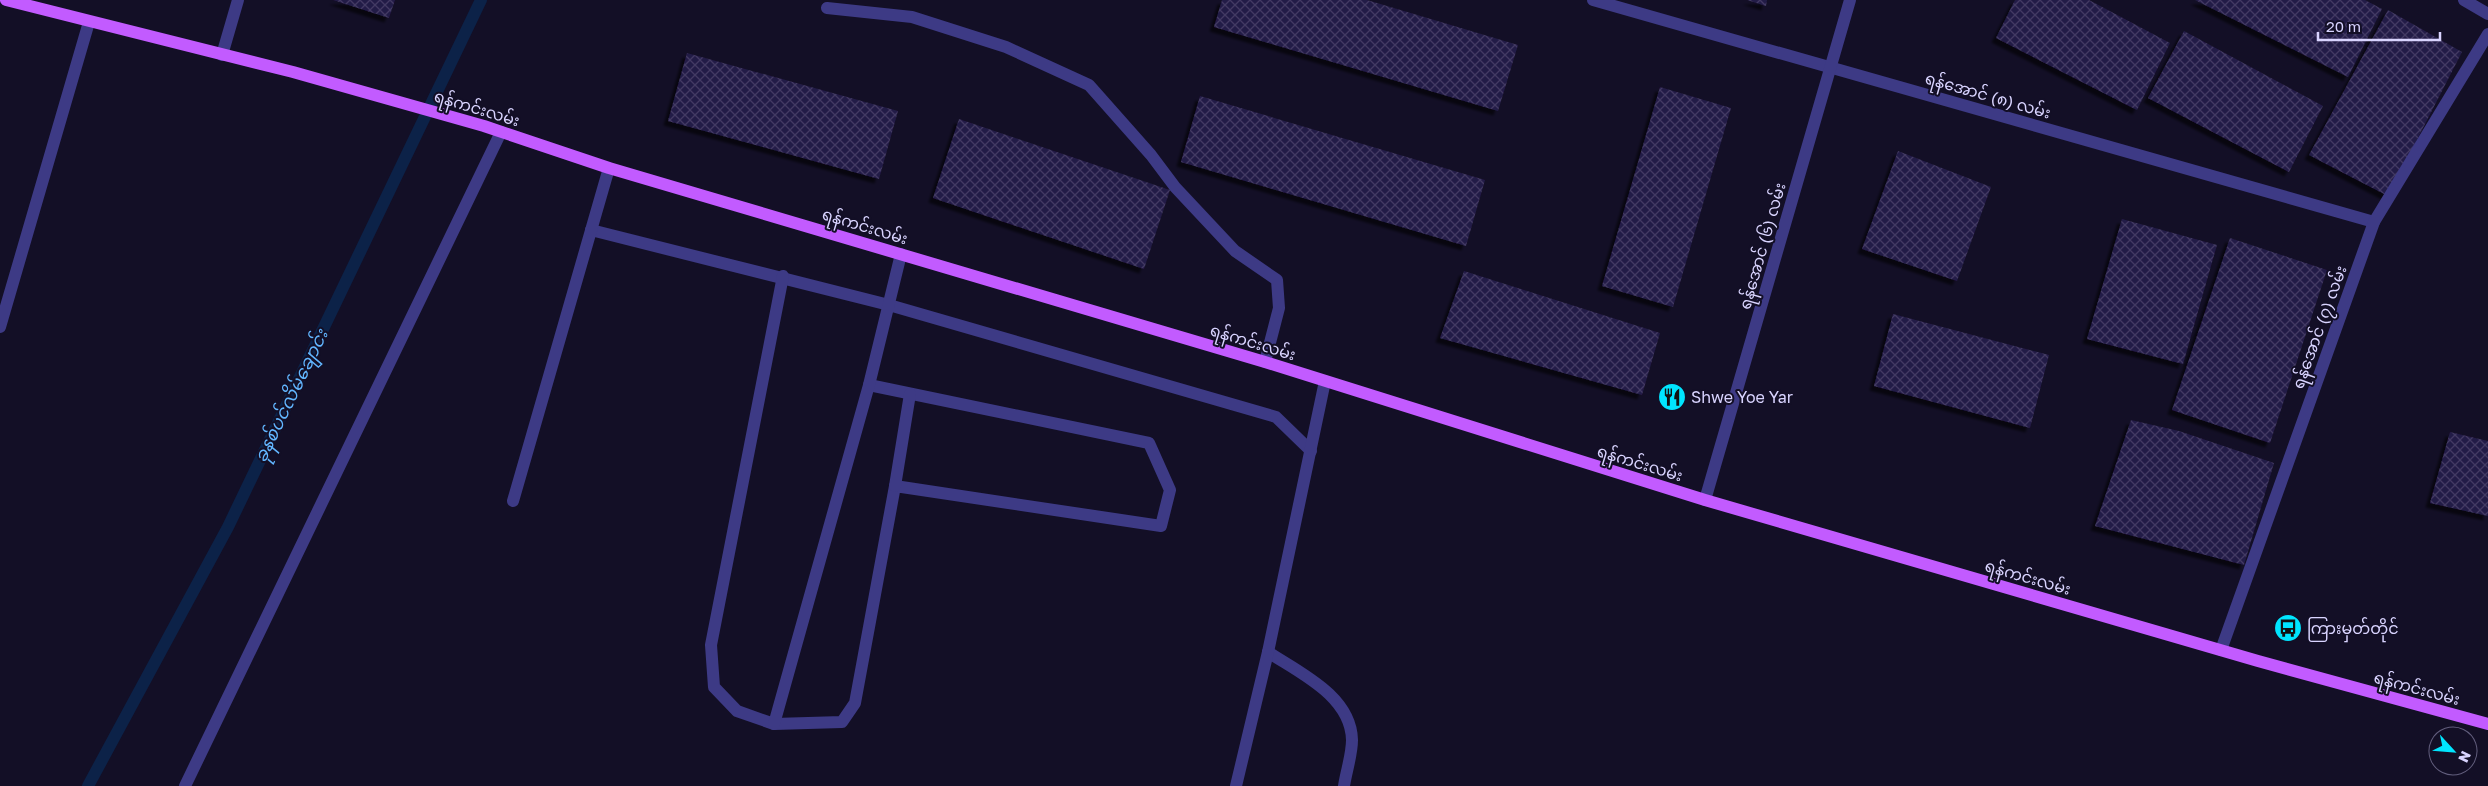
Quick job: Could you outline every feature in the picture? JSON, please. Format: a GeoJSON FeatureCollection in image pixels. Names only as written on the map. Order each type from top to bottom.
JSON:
{"type":"FeatureCollection","features":[{"type":"Feature","properties":{"kind":"main road","name":"ရန်ကင်းလမ်း"},"geometry":{"type":"LineString","coordinates":[[6,0],[293,72],[442,114],[609,168],[1325,380],[1705,500],[2221,650],[2488,724]]}},
{"type":"Feature","properties":{"kind":"street"},"geometry":{"type":"LineString","coordinates":[[222,55],[238,0]]}},
{"type":"Feature","properties":{"kind":"street","name":"ရန်အောင် (၈) လမ်း"},"geometry":{"type":"LineString","coordinates":[[1593,0],[2374,222]]}},
{"type":"Feature","properties":{"kind":"street","name":"ရန်အောင် (၆) လမ်း"},"geometry":{"type":"LineString","coordinates":[[1705,500],[1850,0]]}},
{"type":"Feature","properties":{"kind":"street"},"geometry":{"type":"LineString","coordinates":[[2464,0],[2488,14]]}},
{"type":"Feature","properties":{"kind":"street"},"geometry":{"type":"LineString","coordinates":[[827,8],[912,16],[1006,47],[1089,85],[1151,155],[1175,187],[1235,251],[1277,280],[1279,308],[1264,362]]}},
{"type":"Feature","properties":{"kind":"street"},"geometry":{"type":"LineString","coordinates":[[0,327],[89,22]]}},
{"type":"Feature","properties":{"kind":"street","name":"ရန်အောင် (၇) လမ်း"},"geometry":{"type":"LineString","coordinates":[[2221,650],[2374,222],[2488,34]]}},
{"type":"Feature","properties":{"kind":"street"},"geometry":{"type":"LineString","coordinates":[[185,786],[501,132]]}},
{"type":"Feature","properties":{"kind":"street"},"geometry":{"type":"LineString","coordinates":[[513,502],[609,168]]}},
{"type":"Feature","properties":{"kind":"street"},"geometry":{"type":"LineString","coordinates":[[591,230],[783,276],[1276,416],[1310,451]]}},
{"type":"Feature","properties":{"kind":"street"},"geometry":{"type":"LineString","coordinates":[[774,724],[869,385],[901,254]]}},
{"type":"Feature","properties":{"kind":"street"},"geometry":{"type":"LineString","coordinates":[[783,276],[711,645],[714,687],[737,711],[774,724],[842,722],[855,703],[910,394]]}},
{"type":"Feature","properties":{"kind":"street"},"geometry":{"type":"LineString","coordinates":[[1236,786],[1268,652],[1325,380]]}},
{"type":"Feature","properties":{"kind":"street"},"geometry":{"type":"LineString","coordinates":[[869,385],[1150,443],[1170,490],[1161,526],[895,486]]}},
{"type":"Feature","properties":{"kind":"street"},"geometry":{"type":"LineString","coordinates":[[1268,652],[1328,692],[1346,714],[1352,740],[1344,786]]}},
{"type":"Feature","properties":{"kind":"building"},"geometry":{"type":"Polygon","coordinates":[[[333,0],[395,0],[389,18],[333,0]]]}},
{"type":"Feature","properties":{"kind":"building"},"geometry":{"type":"Polygon","coordinates":[[[1222,0],[1367,0],[1518,45],[1498,111],[1214,27],[1222,0]]]}},
{"type":"Feature","properties":{"kind":"building"},"geometry":{"type":"Polygon","coordinates":[[[1747,0],[1767,0],[1766,6],[1747,0]]]}},
{"type":"Feature","properties":{"kind":"building"},"geometry":{"type":"Polygon","coordinates":[[[2015,0],[2089,0],[2170,43],[2137,110],[1996,38],[2015,0]]]}},
{"type":"Feature","properties":{"kind":"building"},"geometry":{"type":"Polygon","coordinates":[[[2195,0],[2365,0],[2382,9],[2348,77],[2195,0]]]}},
{"type":"Feature","properties":{"kind":"building"},"geometry":{"type":"Polygon","coordinates":[[[2388,10],[2462,52],[2388,196],[2309,155],[2388,10]]]}},
{"type":"Feature","properties":{"kind":"building"},"geometry":{"type":"Polygon","coordinates":[[[2184,31],[2323,106],[2289,172],[2148,98],[2184,31]]]}},
{"type":"Feature","properties":{"kind":"building"},"geometry":{"type":"Polygon","coordinates":[[[687,53],[898,111],[879,179],[668,121],[687,53]]]}},
{"type":"Feature","properties":{"kind":"building"},"geometry":{"type":"Polygon","coordinates":[[[1660,87],[1731,108],[1673,307],[1602,286],[1660,87]]]}},
{"type":"Feature","properties":{"kind":"building"},"geometry":{"type":"Polygon","coordinates":[[[1200,96],[1485,180],[1466,246],[1181,162],[1200,96]]]}},
{"type":"Feature","properties":{"kind":"building"},"geometry":{"type":"Polygon","coordinates":[[[959,119],[1170,190],[1144,269],[933,198],[959,119]]]}},
{"type":"Feature","properties":{"kind":"building"},"geometry":{"type":"Polygon","coordinates":[[[1898,151],[1991,187],[1957,281],[1862,249],[1898,151]]]}},
{"type":"Feature","properties":{"kind":"building"},"geometry":{"type":"Polygon","coordinates":[[[2122,219],[2217,245],[2183,364],[2087,339],[2122,219]]]}},
{"type":"Feature","properties":{"kind":"building"},"geometry":{"type":"Polygon","coordinates":[[[2230,238],[2327,270],[2270,443],[2172,410],[2230,238]]]}},
{"type":"Feature","properties":{"kind":"building"},"geometry":{"type":"Polygon","coordinates":[[[1464,271],[1660,333],[1642,395],[1440,338],[1464,271]]]}},
{"type":"Feature","properties":{"kind":"building"},"geometry":{"type":"Polygon","coordinates":[[[1893,314],[2049,355],[2030,428],[1874,386],[1893,314]]]}},
{"type":"Feature","properties":{"kind":"building"},"geometry":{"type":"Polygon","coordinates":[[[2131,420],[2179,431],[2274,463],[2244,565],[2095,526],[2131,420]]]}},
{"type":"Feature","properties":{"kind":"building"},"geometry":{"type":"Polygon","coordinates":[[[2450,432],[2488,441],[2488,516],[2430,503],[2450,432]]]}},
{"type":"Feature","properties":{"kind":"waterway","name":"ခုနစ်ပင်လိမ်ချောင်း"},"geometry":{"type":"LineString","coordinates":[[88,786],[228,527],[481,0]]}},
{"type":"Feature","properties":{"kind":"place","name":"Shwe Yoe Yar"},"geometry":{"type":"Point","coordinates":[1672,397]}},
{"type":"Feature","properties":{"kind":"place","name":"ကြားမှတ်တိုင်"},"geometry":{"type":"Point","coordinates":[2288,628]}}]}
